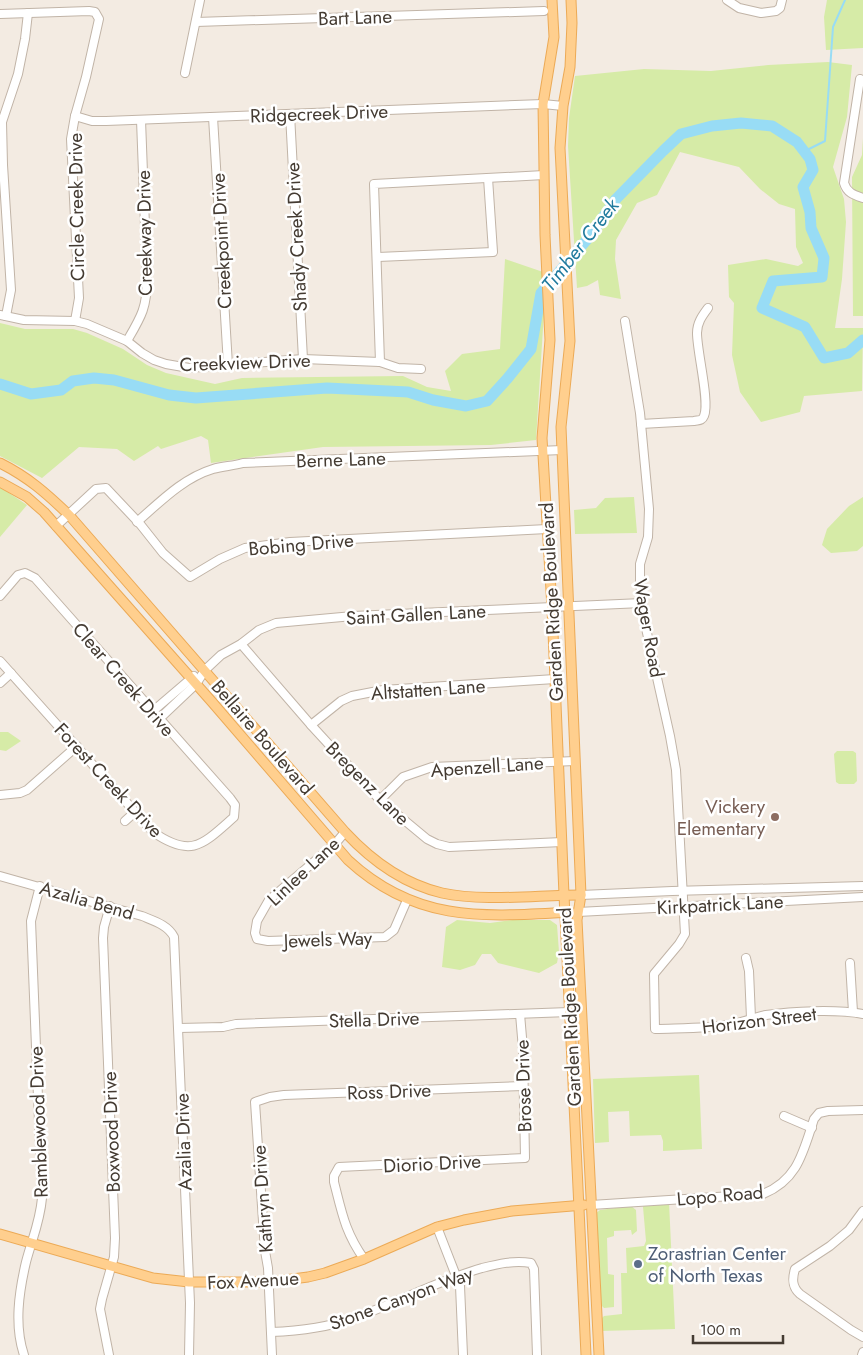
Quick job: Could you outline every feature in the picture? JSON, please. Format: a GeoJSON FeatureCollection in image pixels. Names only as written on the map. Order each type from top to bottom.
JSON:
{"type":"FeatureCollection","features":[{"type":"Feature","properties":{"kind":"main road","name":"Garden Ridge Boulevard"},"geometry":{"type":"LineString","coordinates":[[552,0],[554,37],[543,104],[544,235],[550,340],[543,424],[543,451],[552,608],[564,912],[586,1355]]}},
{"type":"Feature","properties":{"kind":"main road","name":"Garden Ridge Boulevard"},"geometry":{"type":"LineString","coordinates":[[571,0],[570,67],[563,106],[560,148],[570,341],[563,401],[562,450],[581,895],[578,912],[599,1355]]}},
{"type":"Feature","properties":{"kind":"main road","name":"Bellaire Boulevard"},"geometry":{"type":"LineString","coordinates":[[0,463],[37,485],[69,515],[346,832],[362,850],[378,863],[436,891],[470,896],[581,895]]}},
{"type":"Feature","properties":{"kind":"main road","name":"Bellaire Boulevard"},"geometry":{"type":"LineString","coordinates":[[0,482],[27,497],[44,512],[348,860],[371,880],[407,900],[440,910],[486,914],[578,912]]}},
{"type":"Feature","properties":{"kind":"main road"},"geometry":{"type":"LineString","coordinates":[[569,1012],[575,1014],[578,1022],[580,1042],[585,1061]]}},
{"type":"Feature","properties":{"kind":"main road","name":"Fox Avenue"},"geometry":{"type":"LineString","coordinates":[[0,1234],[153,1278],[189,1282],[269,1282],[316,1275],[364,1259],[437,1227],[486,1215],[591,1204]]}},
{"type":"Feature","properties":{"kind":"street"},"geometry":{"type":"LineString","coordinates":[[185,73],[200,0]]}},
{"type":"Feature","properties":{"kind":"street"},"geometry":{"type":"LineString","coordinates":[[727,0],[739,8],[761,12],[776,11],[781,4]]}},
{"type":"Feature","properties":{"kind":"street","name":"Circle Creek Drive"},"geometry":{"type":"LineString","coordinates":[[0,14],[89,11],[95,12],[97,15],[98,24],[71,139],[78,298],[75,321]]}},
{"type":"Feature","properties":{"kind":"street","name":"Bart Lane"},"geometry":{"type":"LineString","coordinates":[[196,22],[544,11]]}},
{"type":"Feature","properties":{"kind":"street"},"geometry":{"type":"LineString","coordinates":[[3,316],[11,290],[2,122],[18,74],[28,13]]}},
{"type":"Feature","properties":{"kind":"street"},"geometry":{"type":"LineString","coordinates":[[860,79],[844,183],[847,190],[863,198]]}},
{"type":"Feature","properties":{"kind":"street","name":"Ridgecreek Drive"},"geometry":{"type":"LineString","coordinates":[[75,116],[92,121],[141,120],[543,104],[563,106]]}},
{"type":"Feature","properties":{"kind":"street","name":"Shady Creek Drive"},"geometry":{"type":"LineString","coordinates":[[290,114],[303,359]]}},
{"type":"Feature","properties":{"kind":"street","name":"Creekpoint Drive"},"geometry":{"type":"LineString","coordinates":[[213,117],[228,365]]}},
{"type":"Feature","properties":{"kind":"street","name":"Creekway Drive"},"geometry":{"type":"LineString","coordinates":[[127,341],[143,314],[147,299],[148,279],[141,120]]}},
{"type":"Feature","properties":{"kind":"street"},"geometry":{"type":"LineString","coordinates":[[380,362],[378,257],[374,184],[544,175]]}},
{"type":"Feature","properties":{"kind":"street"},"geometry":{"type":"LineString","coordinates":[[378,257],[492,252],[488,178]]}},
{"type":"Feature","properties":{"kind":"street"},"geometry":{"type":"LineString","coordinates":[[641,424],[694,421],[701,420],[704,417],[706,403],[697,332],[701,317],[708,308]]}},
{"type":"Feature","properties":{"kind":"street","name":"Creekview Drive"},"geometry":{"type":"LineString","coordinates":[[3,316],[24,320],[75,321],[88,324],[127,341],[142,353],[166,364],[189,368],[303,359],[380,362],[398,368],[421,369]]}},
{"type":"Feature","properties":{"kind":"street","name":"Wager Road"},"geometry":{"type":"LineString","coordinates":[[625,321],[641,424],[649,509],[648,537],[640,564],[640,583],[646,624],[676,770],[685,934],[654,974],[655,1029]]}},
{"type":"Feature","properties":{"kind":"street","name":"Berne Lane"},"geometry":{"type":"LineString","coordinates":[[137,522],[168,494],[194,478],[213,469],[243,463],[562,450]]}},
{"type":"Feature","properties":{"kind":"street","name":"Bobing Drive"},"geometry":{"type":"LineString","coordinates":[[56,526],[96,489],[102,487],[109,489],[163,553],[190,577],[238,550],[290,542],[547,528]]}},
{"type":"Feature","properties":{"kind":"street","name":"Clear Creek Drive"},"geometry":{"type":"LineString","coordinates":[[0,596],[18,575],[25,573],[35,578],[230,798],[235,805],[234,817]]}},
{"type":"Feature","properties":{"kind":"street","name":"Saint Gallen Lane"},"geometry":{"type":"LineString","coordinates":[[193,681],[221,655],[241,644],[259,630],[276,623],[353,616],[642,603]]}},
{"type":"Feature","properties":{"kind":"street","name":"Bregenz Lane"},"geometry":{"type":"LineString","coordinates":[[241,644],[311,725],[380,800],[427,839],[449,847],[562,842]]}},
{"type":"Feature","properties":{"kind":"street","name":"Forest Creek Drive"},"geometry":{"type":"LineString","coordinates":[[0,661],[153,832],[168,842],[186,846],[202,844],[234,817]]}},
{"type":"Feature","properties":{"kind":"street"},"geometry":{"type":"LineString","coordinates":[[0,683],[11,673]]}},
{"type":"Feature","properties":{"kind":"street","name":"Altstatten Lane"},"geometry":{"type":"LineString","coordinates":[[311,725],[341,701],[364,693],[382,690],[555,679]]}},
{"type":"Feature","properties":{"kind":"street"},"geometry":{"type":"LineString","coordinates":[[153,711],[193,681]]}},
{"type":"Feature","properties":{"kind":"street"},"geometry":{"type":"LineString","coordinates":[[159,719],[193,681]]}},
{"type":"Feature","properties":{"kind":"street"},"geometry":{"type":"LineString","coordinates":[[0,795],[20,793],[27,790],[77,746]]}},
{"type":"Feature","properties":{"kind":"street","name":"Apenzell Lane"},"geometry":{"type":"LineString","coordinates":[[380,800],[403,777],[432,767],[575,761]]}},
{"type":"Feature","properties":{"kind":"street"},"geometry":{"type":"LineString","coordinates":[[125,821],[135,812]]}},
{"type":"Feature","properties":{"kind":"street","name":"Linlee Lane"},"geometry":{"type":"LineString","coordinates":[[257,939],[255,933],[257,922],[269,900],[335,844],[346,832]]}},
{"type":"Feature","properties":{"kind":"street","name":"Azalia Bend"},"geometry":{"type":"LineString","coordinates":[[0,876],[110,906],[158,922],[171,930]]}},
{"type":"Feature","properties":{"kind":"street","name":"Ramblewood Drive"},"geometry":{"type":"LineString","coordinates":[[24,1355],[19,1336],[20,1292],[26,1262],[41,1214],[42,1198],[31,921],[40,886]]}},
{"type":"Feature","properties":{"kind":"street","name":"Kirkpatrick Lane"},"geometry":{"type":"LineString","coordinates":[[581,895],[682,890],[863,886]]}},
{"type":"Feature","properties":{"kind":"street","name":"Kirkpatrick Lane"},"geometry":{"type":"LineString","coordinates":[[578,912],[863,897]]}},
{"type":"Feature","properties":{"kind":"street","name":"Jewels Way"},"geometry":{"type":"LineString","coordinates":[[257,939],[268,941],[385,937],[394,930],[407,900]]}},
{"type":"Feature","properties":{"kind":"street","name":"Boxwood Drive"},"geometry":{"type":"LineString","coordinates":[[109,1355],[100,1309],[114,1257],[115,1238],[103,938],[110,906]]}},
{"type":"Feature","properties":{"kind":"street","name":"Azalia Drive"},"geometry":{"type":"LineString","coordinates":[[171,930],[174,936],[175,947],[179,1028],[190,1355]]}},
{"type":"Feature","properties":{"kind":"street"},"geometry":{"type":"LineString","coordinates":[[746,958],[749,971],[751,1018]]}},
{"type":"Feature","properties":{"kind":"street"},"geometry":{"type":"LineString","coordinates":[[850,963],[854,1012]]}},
{"type":"Feature","properties":{"kind":"street","name":"Stella Drive"},"geometry":{"type":"LineString","coordinates":[[179,1028],[222,1027],[236,1024],[569,1012]]}},
{"type":"Feature","properties":{"kind":"street","name":"Horizon Street"},"geometry":{"type":"LineString","coordinates":[[655,1029],[714,1027],[780,1013],[854,1012],[863,1014]]}},
{"type":"Feature","properties":{"kind":"street","name":"Brose Drive"},"geometry":{"type":"LineString","coordinates":[[520,1014],[525,1158]]}},
{"type":"Feature","properties":{"kind":"street","name":"Ross Drive"},"geometry":{"type":"LineString","coordinates":[[255,1102],[270,1096],[284,1095],[523,1086]]}},
{"type":"Feature","properties":{"kind":"street","name":"Kathryn Drive"},"geometry":{"type":"LineString","coordinates":[[255,1102],[265,1251],[269,1282],[272,1355]]}},
{"type":"Feature","properties":{"kind":"street","name":"Lopo Road"},"geometry":{"type":"LineString","coordinates":[[591,1204],[763,1194],[774,1190],[788,1178],[797,1166],[819,1113],[863,1110]]}},
{"type":"Feature","properties":{"kind":"street"},"geometry":{"type":"LineString","coordinates":[[784,1116],[812,1128]]}},
{"type":"Feature","properties":{"kind":"street","name":"Diorio Drive"},"geometry":{"type":"LineString","coordinates":[[364,1259],[352,1242],[345,1225],[334,1182],[334,1176],[339,1167],[525,1158]]}},
{"type":"Feature","properties":{"kind":"street"},"geometry":{"type":"LineString","coordinates":[[863,1211],[849,1230],[830,1246],[794,1269],[792,1278],[796,1290],[800,1294],[863,1337]]}},
{"type":"Feature","properties":{"kind":"street"},"geometry":{"type":"LineString","coordinates":[[437,1227],[457,1275],[462,1299],[463,1355]]}},
{"type":"Feature","properties":{"kind":"street","name":"Stone Canyon Way"},"geometry":{"type":"LineString","coordinates":[[271,1332],[304,1330],[354,1318],[457,1275],[521,1261],[531,1263],[534,1269],[537,1355]]}},
{"type":"Feature","properties":{"kind":"green space"},"geometry":{"type":"Polygon","coordinates":[[[827,0],[863,0],[863,48],[826,50],[824,17],[827,0]]]}},
{"type":"Feature","properties":{"kind":"green space"},"geometry":{"type":"Polygon","coordinates":[[[828,62],[852,65],[847,117],[833,167],[844,199],[846,222],[842,279],[835,328],[863,328],[862,391],[804,396],[800,412],[761,422],[740,392],[732,355],[734,303],[729,297],[728,265],[766,259],[798,266],[803,263],[796,247],[795,209],[779,204],[760,189],[739,167],[680,152],[657,195],[637,203],[616,240],[615,259],[621,299],[600,295],[598,280],[587,286],[577,288],[568,146],[569,118],[575,76],[644,69],[711,71],[768,65],[828,62]]]}},
{"type":"Feature","properties":{"kind":"green space"},"geometry":{"type":"Polygon","coordinates":[[[863,138],[863,316],[853,316],[852,177],[862,155],[863,138]]]}},
{"type":"Feature","properties":{"kind":"green space"},"geometry":{"type":"Polygon","coordinates":[[[505,259],[543,272],[544,312],[536,440],[491,445],[323,447],[211,463],[208,440],[201,436],[161,449],[158,446],[134,461],[117,449],[79,447],[42,478],[0,456],[0,323],[25,329],[73,329],[123,349],[147,365],[166,373],[215,384],[242,378],[403,376],[427,387],[451,391],[445,371],[462,354],[500,349],[505,259]]]}},
{"type":"Feature","properties":{"kind":"green space"},"geometry":{"type":"Polygon","coordinates":[[[0,487],[27,505],[0,537],[0,487]]]}},
{"type":"Feature","properties":{"kind":"green space"},"geometry":{"type":"Polygon","coordinates":[[[634,497],[637,533],[575,534],[574,510],[596,508],[605,498],[634,497]]]}},
{"type":"Feature","properties":{"kind":"green space"},"geometry":{"type":"Polygon","coordinates":[[[863,497],[863,546],[857,551],[831,553],[822,545],[827,529],[849,506],[863,497]]]}},
{"type":"Feature","properties":{"kind":"green space"},"geometry":{"type":"Polygon","coordinates":[[[0,732],[8,732],[21,741],[6,751],[0,750],[0,732]]]}},
{"type":"Feature","properties":{"kind":"green space"},"geometry":{"type":"Polygon","coordinates":[[[837,751],[853,751],[856,753],[857,781],[854,784],[839,784],[836,782],[834,754],[837,751]]]}},
{"type":"Feature","properties":{"kind":"green space"},"geometry":{"type":"Polygon","coordinates":[[[457,920],[490,923],[512,920],[550,920],[557,925],[559,952],[557,963],[539,973],[498,963],[491,954],[482,954],[475,965],[460,970],[442,967],[446,927],[457,920]]]}},
{"type":"Feature","properties":{"kind":"green space"},"geometry":{"type":"Polygon","coordinates":[[[699,1075],[702,1149],[663,1151],[661,1135],[630,1136],[629,1111],[608,1112],[609,1142],[595,1143],[593,1079],[699,1075]]]}},
{"type":"Feature","properties":{"kind":"green space"},"geometry":{"type":"Polygon","coordinates":[[[669,1202],[675,1329],[601,1331],[601,1319],[604,1316],[622,1314],[621,1273],[627,1273],[626,1248],[644,1246],[646,1241],[644,1204],[669,1202]]]}},
{"type":"Feature","properties":{"kind":"green space"},"geometry":{"type":"Polygon","coordinates":[[[631,1206],[636,1210],[637,1231],[632,1235],[631,1230],[614,1231],[614,1236],[607,1238],[608,1274],[614,1275],[614,1307],[604,1308],[600,1304],[595,1214],[600,1210],[631,1206]]]}},
{"type":"Feature","properties":{"kind":"waterway"},"geometry":{"type":"LineString","coordinates":[[805,151],[825,141],[833,27],[845,0]]}},
{"type":"Feature","properties":{"kind":"waterway","name":"Timber Creek"},"geometry":{"type":"LineString","coordinates":[[0,384],[31,394],[61,390],[73,381],[94,378],[114,380],[169,395],[196,398],[327,388],[408,392],[433,400],[466,406],[487,401],[531,349],[541,293],[590,236],[616,199],[681,134],[712,126],[741,123],[772,126],[797,142],[810,159],[813,170],[803,187],[810,212],[811,228],[824,258],[822,277],[773,281],[762,308],[805,327],[824,358],[848,353],[863,340]]}},
{"type":"Feature","properties":{"kind":"place","name":"Vickery Elementary"},"geometry":{"type":"Point","coordinates":[775,817]}},
{"type":"Feature","properties":{"kind":"place","name":"Zorastrian Center of North Texas"},"geometry":{"type":"Point","coordinates":[638,1264]}}]}
